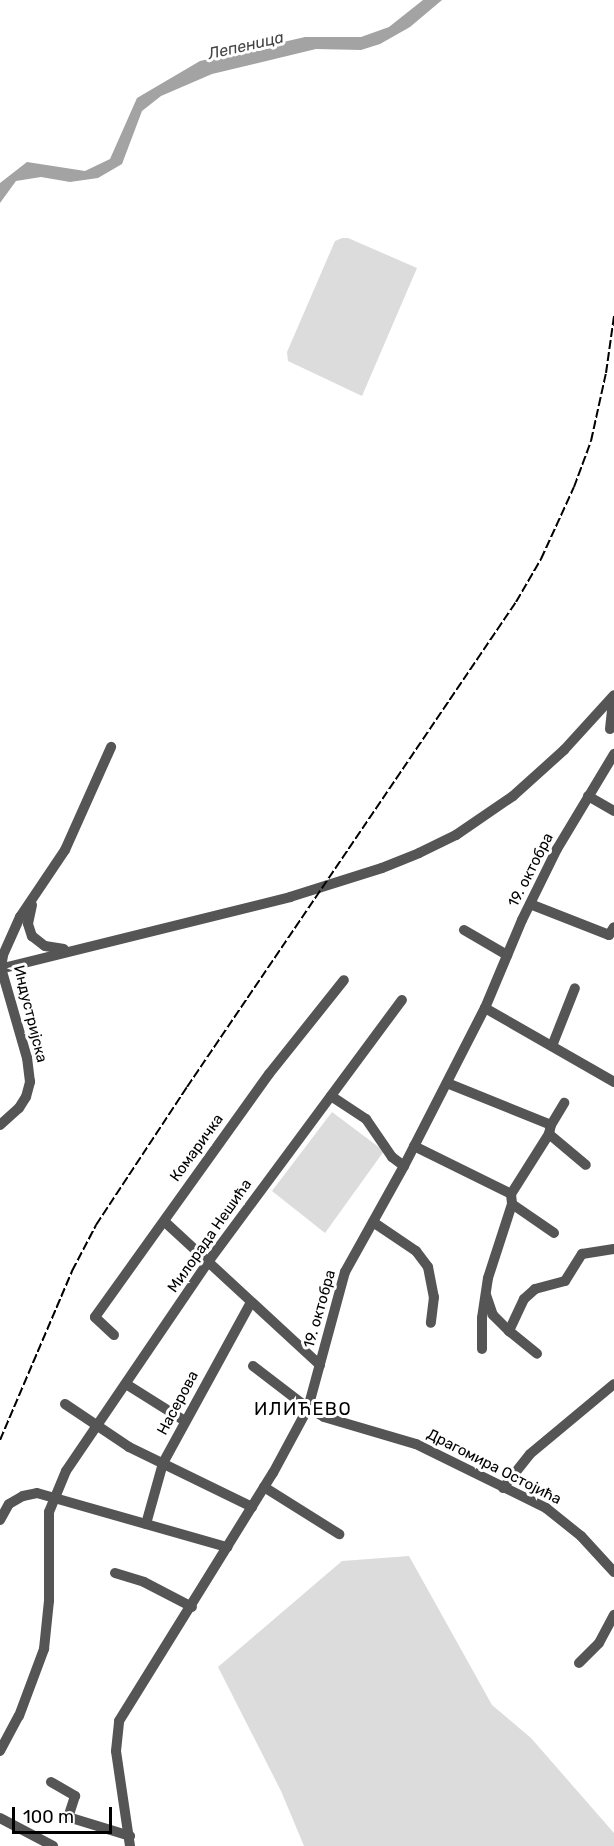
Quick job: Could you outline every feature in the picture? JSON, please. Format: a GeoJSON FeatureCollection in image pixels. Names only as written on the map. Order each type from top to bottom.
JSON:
{"type":"FeatureCollection","features":[{"type":"Feature","properties":{"kind":"street"},"geometry":{"type":"LineString","coordinates":[[0,968],[290,897],[342,882],[419,853],[488,815],[533,779],[592,722],[614,696]]}},
{"type":"Feature","properties":{"kind":"street"},"geometry":{"type":"LineString","coordinates":[[613,735],[614,696]]}},
{"type":"Feature","properties":{"kind":"street"},"geometry":{"type":"LineString","coordinates":[[592,722],[598,722],[613,735]]}},
{"type":"Feature","properties":{"kind":"street","name":"Индустријска"},"geometry":{"type":"LineString","coordinates":[[0,1125],[26,1097],[30,1082],[27,1058],[13,1015],[4,996],[0,968],[12,933],[65,850],[111,747]]}},
{"type":"Feature","properties":{"kind":"street","name":"19. октобра"},"geometry":{"type":"LineString","coordinates":[[130,1841],[116,1751],[119,1721],[157,1655],[192,1606],[252,1507],[308,1408],[345,1272],[404,1166],[485,1008],[530,904],[588,796],[614,754]]}},
{"type":"Feature","properties":{"kind":"street"},"geometry":{"type":"LineString","coordinates":[[588,796],[614,811]]}},
{"type":"Feature","properties":{"kind":"street"},"geometry":{"type":"LineString","coordinates":[[34,898],[28,924],[32,936],[45,946],[71,950]]}},
{"type":"Feature","properties":{"kind":"street"},"geometry":{"type":"LineString","coordinates":[[530,904],[609,935],[614,927]]}},
{"type":"Feature","properties":{"kind":"street"},"geometry":{"type":"LineString","coordinates":[[464,930],[507,955]]}},
{"type":"Feature","properties":{"kind":"street"},"geometry":{"type":"LineString","coordinates":[[0,948],[12,933]]}},
{"type":"Feature","properties":{"kind":"street"},"geometry":{"type":"LineString","coordinates":[[4,996],[14,970],[24,962]]}},
{"type":"Feature","properties":{"kind":"street","name":"Комаричка"},"geometry":{"type":"LineString","coordinates":[[114,1335],[95,1317],[269,1074],[344,980]]}},
{"type":"Feature","properties":{"kind":"street"},"geometry":{"type":"LineString","coordinates":[[552,1046],[575,988]]}},
{"type":"Feature","properties":{"kind":"street","name":"Милорада Нешића"},"geometry":{"type":"LineString","coordinates":[[0,1751],[23,1706],[44,1648],[49,1601],[49,1512],[66,1471],[208,1262],[402,1000]]}},
{"type":"Feature","properties":{"kind":"street"},"geometry":{"type":"LineString","coordinates":[[485,1008],[614,1082]]}},
{"type":"Feature","properties":{"kind":"street"},"geometry":{"type":"LineString","coordinates":[[447,1083],[550,1130],[586,1165]]}},
{"type":"Feature","properties":{"kind":"street"},"geometry":{"type":"LineString","coordinates":[[331,1096],[366,1119],[392,1157],[404,1166]]}},
{"type":"Feature","properties":{"kind":"street"},"geometry":{"type":"LineString","coordinates":[[482,1349],[482,1318],[490,1268],[512,1199],[564,1103]]}},
{"type":"Feature","properties":{"kind":"street"},"geometry":{"type":"LineString","coordinates":[[414,1146],[512,1199],[554,1233]]}},
{"type":"Feature","properties":{"kind":"street"},"geometry":{"type":"LineString","coordinates":[[165,1222],[320,1365]]}},
{"type":"Feature","properties":{"kind":"street"},"geometry":{"type":"LineString","coordinates":[[373,1222],[416,1251],[428,1267],[434,1297],[431,1323]]}},
{"type":"Feature","properties":{"kind":"street"},"geometry":{"type":"LineString","coordinates":[[509,1330],[524,1299],[535,1289],[566,1281],[582,1254],[614,1249]]}},
{"type":"Feature","properties":{"kind":"street"},"geometry":{"type":"LineString","coordinates":[[486,1294],[493,1315],[537,1354]]}},
{"type":"Feature","properties":{"kind":"street","name":"Насерова"},"geometry":{"type":"LineString","coordinates":[[146,1524],[163,1464],[251,1302]]}},
{"type":"Feature","properties":{"kind":"street","name":"Драгомира Остојића"},"geometry":{"type":"LineString","coordinates":[[253,1366],[308,1408],[324,1417],[416,1444],[546,1508],[563,1520],[614,1572]]}},
{"type":"Feature","properties":{"kind":"street"},"geometry":{"type":"LineString","coordinates":[[126,1384],[185,1421]]}},
{"type":"Feature","properties":{"kind":"street"},"geometry":{"type":"LineString","coordinates":[[503,1488],[530,1454],[614,1384]]}},
{"type":"Feature","properties":{"kind":"street"},"geometry":{"type":"LineString","coordinates":[[65,1404],[97,1427],[163,1464],[252,1507]]}},
{"type":"Feature","properties":{"kind":"street"},"geometry":{"type":"LineString","coordinates":[[264,1487],[339,1534]]}},
{"type":"Feature","properties":{"kind":"street"},"geometry":{"type":"LineString","coordinates":[[0,1520],[9,1504],[23,1496],[37,1493],[227,1547]]}},
{"type":"Feature","properties":{"kind":"street"},"geometry":{"type":"LineString","coordinates":[[115,1573],[144,1582],[192,1606]]}},
{"type":"Feature","properties":{"kind":"street"},"geometry":{"type":"LineString","coordinates":[[579,1663],[599,1643],[614,1615]]}},
{"type":"Feature","properties":{"kind":"street"},"geometry":{"type":"LineString","coordinates":[[51,1782],[75,1796],[68,1816],[130,1841]]}},
{"type":"Feature","properties":{"kind":"street"},"geometry":{"type":"LineString","coordinates":[[0,1818],[53,1846]]}},
{"type":"Feature","properties":{"kind":"shaded area"},"geometry":{"type":"Polygon","coordinates":[[[423,0],[442,0],[410,27],[380,44],[361,50],[316,49],[212,74],[161,96],[142,111],[122,164],[98,178],[70,182],[41,177],[16,181],[0,203],[0,183],[27,162],[85,171],[110,159],[137,98],[200,61],[305,37],[361,37],[389,27],[423,0]]]}},
{"type":"Feature","properties":{"kind":"shaded area"},"geometry":{"type":"Polygon","coordinates":[[[348,238],[417,268],[362,396],[288,361],[287,352],[335,241],[348,238]]]}},
{"type":"Feature","properties":{"kind":"shaded area"},"geometry":{"type":"Polygon","coordinates":[[[332,1112],[384,1151],[325,1233],[272,1191],[332,1112]]]}},
{"type":"Feature","properties":{"kind":"shaded area"},"geometry":{"type":"Polygon","coordinates":[[[409,1556],[492,1705],[531,1738],[614,1833],[614,1846],[304,1846],[281,1791],[218,1667],[342,1561],[409,1556]]]}},
{"type":"Feature","properties":{"kind":"railway"},"geometry":{"type":"LineString","coordinates":[[0,1440],[72,1271],[96,1225],[516,602],[541,559],[574,487],[591,441],[606,373],[614,316]]}},
{"type":"Feature","properties":{"kind":"district","name":"ИЛИЋЕВО"},"geometry":{"type":"Point","coordinates":[303,1409]}},
{"type":"Feature","properties":{"kind":"water label","name":"Лепеница"},"geometry":{"type":"Point","coordinates":[246,46]}}]}
